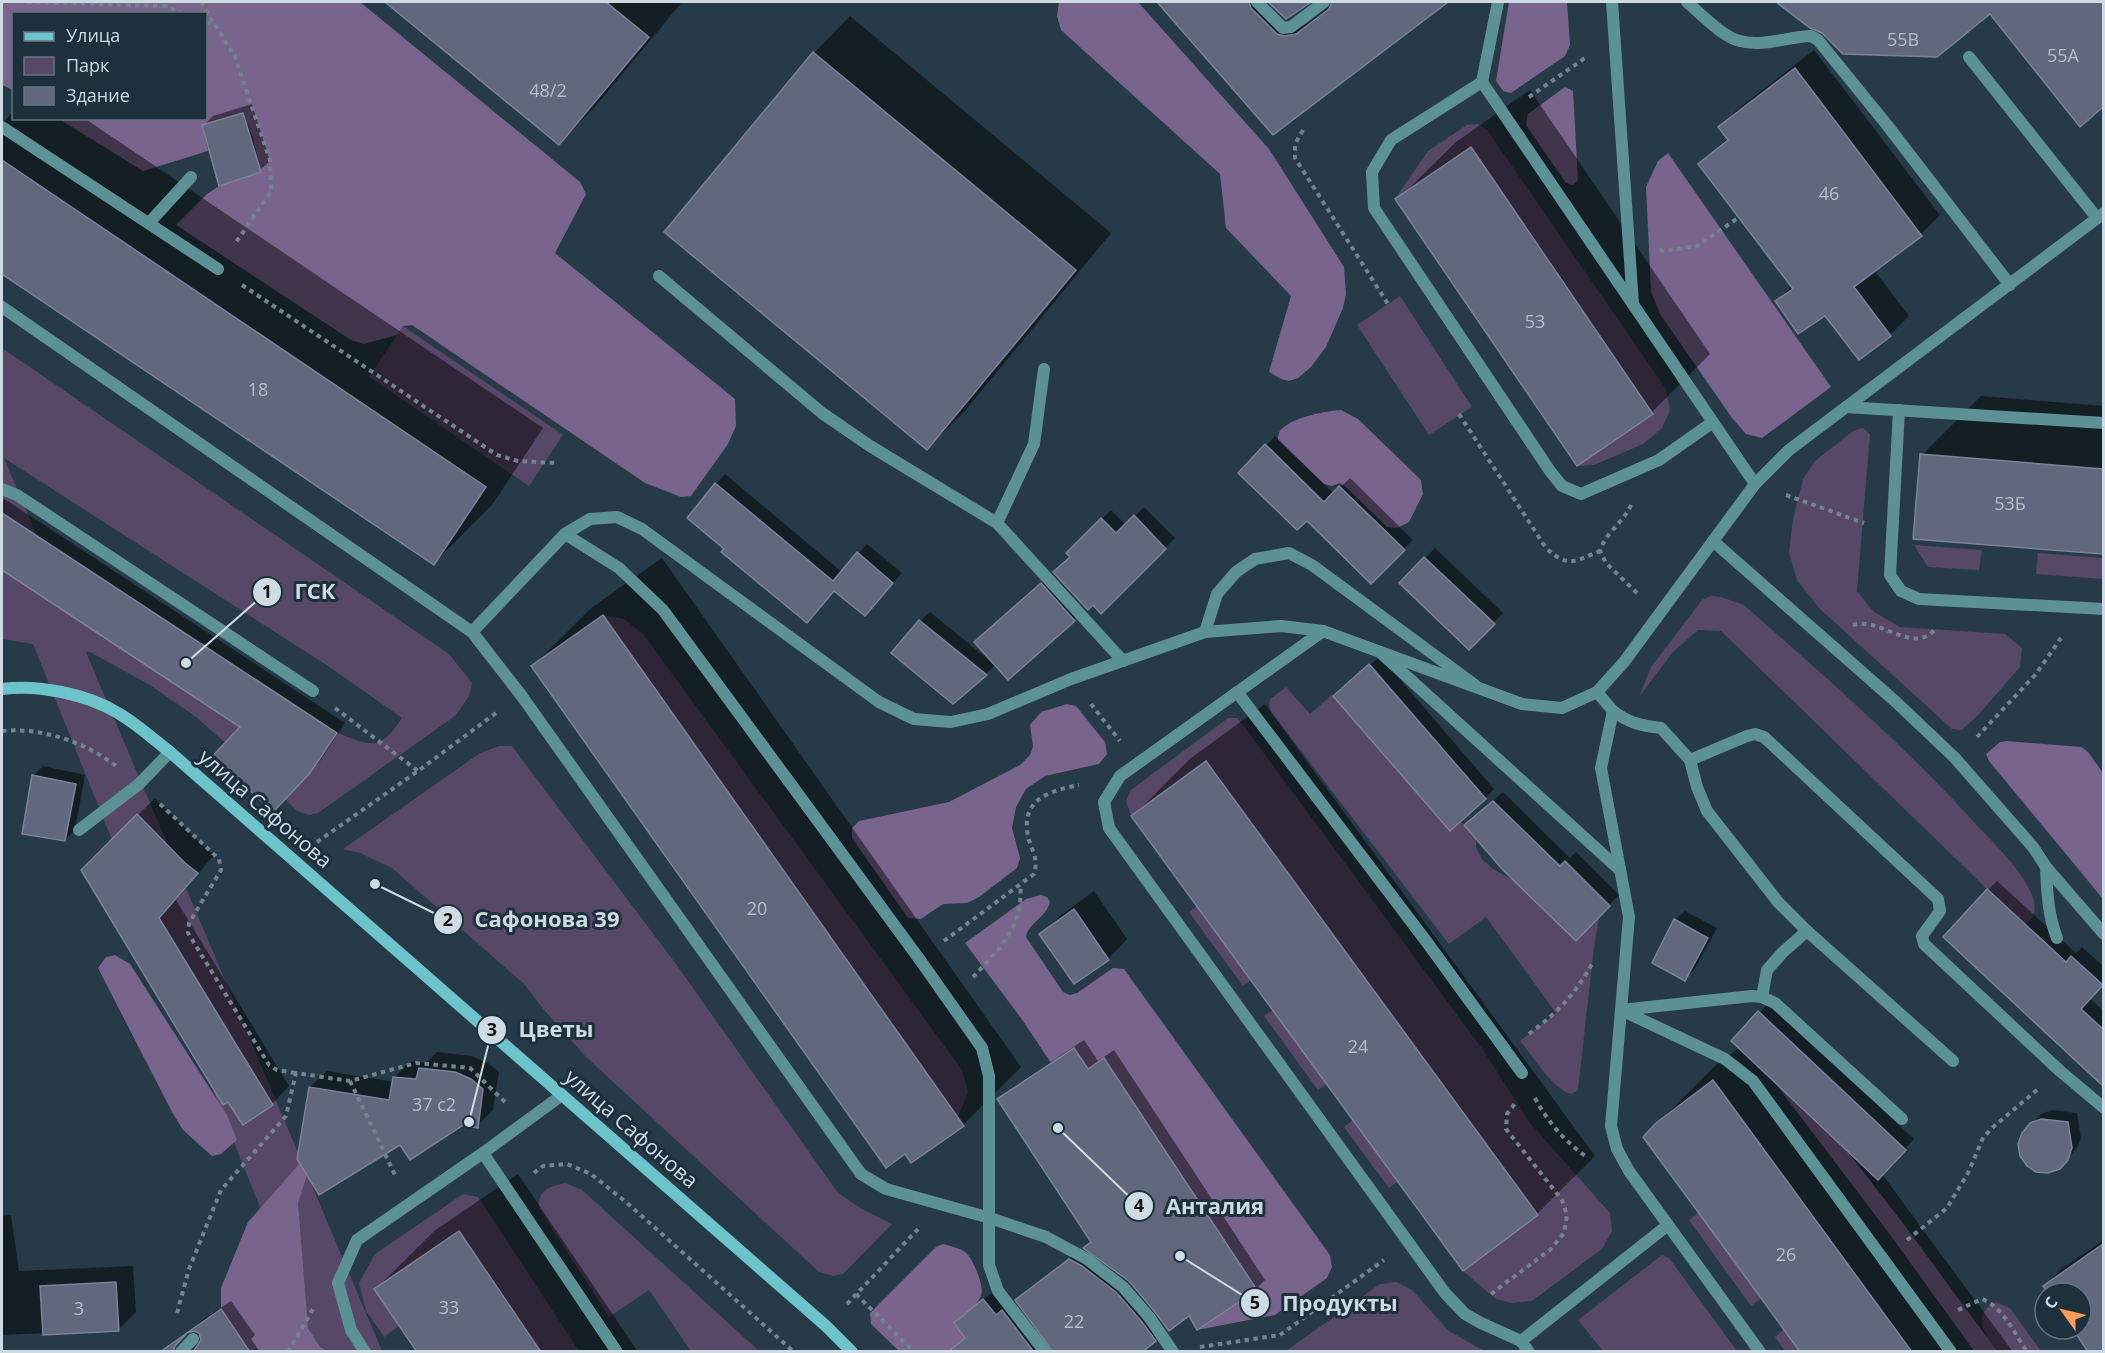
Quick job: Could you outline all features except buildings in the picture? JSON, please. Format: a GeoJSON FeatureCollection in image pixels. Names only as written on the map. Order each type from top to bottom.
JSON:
{"type":"FeatureCollection","features":[{"type":"Feature","properties":{"kind":"main road","name":"улица Сафонова"},"geometry":{"type":"LineString","coordinates":[[2,689],[14,687],[71,693],[117,712],[170,752],[826,1326],[852,1352]]}},
{"type":"Feature","properties":{"kind":"street"},"geometry":{"type":"LineString","coordinates":[[1257,2],[1283,28],[1291,27],[1324,2]]}},
{"type":"Feature","properties":{"kind":"street"},"geometry":{"type":"LineString","coordinates":[[1498,2],[1482,82],[1755,484]]}},
{"type":"Feature","properties":{"kind":"street"},"geometry":{"type":"LineString","coordinates":[[1612,2],[1633,305]]}},
{"type":"Feature","properties":{"kind":"street"},"geometry":{"type":"LineString","coordinates":[[1687,2],[1738,41],[1753,43],[1811,36],[1818,40],[1887,125],[2010,285]]}},
{"type":"Feature","properties":{"kind":"street"},"geometry":{"type":"LineString","coordinates":[[472,632],[565,534],[590,519],[617,517],[642,529],[879,702],[914,719],[951,722],[988,714],[1071,679],[1205,632],[1281,626],[1323,631],[1522,704],[1562,708],[1597,692],[1624,662],[1755,484],[1789,450],[2100,215],[1969,57]]}},
{"type":"Feature","properties":{"kind":"street"},"geometry":{"type":"LineString","coordinates":[[1482,82],[1391,140],[1372,172],[1374,208],[1544,461],[1562,486],[1581,494],[1659,460],[1713,422]]}},
{"type":"Feature","properties":{"kind":"street"},"geometry":{"type":"LineString","coordinates":[[2,127],[218,269]]}},
{"type":"Feature","properties":{"kind":"street"},"geometry":{"type":"LineString","coordinates":[[149,223],[191,177]]}},
{"type":"Feature","properties":{"kind":"street"},"geometry":{"type":"LineString","coordinates":[[659,276],[822,413],[870,446],[997,522],[1123,661]]}},
{"type":"Feature","properties":{"kind":"street"},"geometry":{"type":"LineString","coordinates":[[2,307],[472,632],[521,695],[861,1174],[886,1189],[990,1218],[1046,1237],[1087,1259],[1123,1287],[1149,1317],[1173,1352]]}},
{"type":"Feature","properties":{"kind":"street"},"geometry":{"type":"LineString","coordinates":[[997,522],[1034,444],[1044,369]]}},
{"type":"Feature","properties":{"kind":"street"},"geometry":{"type":"LineString","coordinates":[[1846,407],[2103,423]]}},
{"type":"Feature","properties":{"kind":"street"},"geometry":{"type":"LineString","coordinates":[[1899,410],[1890,575],[1901,591],[1919,599],[2103,609]]}},
{"type":"Feature","properties":{"kind":"street"},"geometry":{"type":"LineString","coordinates":[[2,489],[17,495],[313,691]]}},
{"type":"Feature","properties":{"kind":"street"},"geometry":{"type":"LineString","coordinates":[[565,534],[619,568],[663,610],[982,1048],[988,1076],[989,1265],[998,1291],[1045,1352]]}},
{"type":"Feature","properties":{"kind":"street"},"geometry":{"type":"LineString","coordinates":[[1713,541],[1896,702],[1955,758],[2033,847],[2046,867],[2103,934]]}},
{"type":"Feature","properties":{"kind":"street"},"geometry":{"type":"LineString","coordinates":[[1205,632],[1217,594],[1236,572],[1255,559],[1289,553],[1312,566],[1480,689]]}},
{"type":"Feature","properties":{"kind":"street"},"geometry":{"type":"LineString","coordinates":[[1323,631],[1120,776],[1104,802],[1109,828],[1445,1293],[1465,1314],[1521,1341],[1529,1352]]}},
{"type":"Feature","properties":{"kind":"street"},"geometry":{"type":"LineString","coordinates":[[1381,653],[1620,870]]}},
{"type":"Feature","properties":{"kind":"street"},"geometry":{"type":"LineString","coordinates":[[1237,692],[1426,941],[1522,1073]]}},
{"type":"Feature","properties":{"kind":"street"},"geometry":{"type":"LineString","coordinates":[[1597,692],[1612,711],[1624,720],[1638,726],[1661,728],[1690,760],[1697,787],[1707,811],[1778,902],[1807,931],[1953,1061]]}},
{"type":"Feature","properties":{"kind":"street"},"geometry":{"type":"LineString","coordinates":[[1612,711],[1601,768],[1629,917],[1611,1126],[1617,1149],[1629,1171],[1760,1352]]}},
{"type":"Feature","properties":{"kind":"street"},"geometry":{"type":"LineString","coordinates":[[1690,760],[1747,736],[1755,734],[1764,737],[1938,899],[1940,911],[1922,936],[1924,944],[2103,1108]]}},
{"type":"Feature","properties":{"kind":"street"},"geometry":{"type":"LineString","coordinates":[[79,830],[139,784],[170,752]]}},
{"type":"Feature","properties":{"kind":"street"},"geometry":{"type":"LineString","coordinates":[[2046,867],[2047,899],[2051,923],[2057,938]]}},
{"type":"Feature","properties":{"kind":"street"},"geometry":{"type":"LineString","coordinates":[[1762,997],[1767,970],[1807,931]]}},
{"type":"Feature","properties":{"kind":"street"},"geometry":{"type":"LineString","coordinates":[[1621,1010],[1752,996],[1762,997],[1775,1003],[1902,1119]]}},
{"type":"Feature","properties":{"kind":"street"},"geometry":{"type":"LineString","coordinates":[[1621,1010],[1725,1059],[1753,1081],[1950,1352]]}},
{"type":"Feature","properties":{"kind":"street"},"geometry":{"type":"LineString","coordinates":[[365,1352],[351,1330],[338,1283],[357,1240],[562,1095]]}},
{"type":"Feature","properties":{"kind":"street"},"geometry":{"type":"LineString","coordinates":[[483,1153],[617,1352]]}},
{"type":"Feature","properties":{"kind":"street"},"geometry":{"type":"LineString","coordinates":[[1521,1341],[1668,1225]]}},
{"type":"Feature","properties":{"kind":"street"},"geometry":{"type":"LineString","coordinates":[[181,1352],[192,1339]]}},
{"type":"Feature","properties":{"kind":"path"},"geometry":{"type":"LineString","coordinates":[[27,2],[165,6],[179,12]]}},
{"type":"Feature","properties":{"kind":"path"},"geometry":{"type":"LineString","coordinates":[[201,2],[235,57],[270,160],[271,191],[218,269],[497,455],[518,461],[557,463]]}},
{"type":"Feature","properties":{"kind":"path"},"geometry":{"type":"LineString","coordinates":[[207,22],[217,27]]}},
{"type":"Feature","properties":{"kind":"path"},"geometry":{"type":"LineString","coordinates":[[1504,114],[1585,57]]}},
{"type":"Feature","properties":{"kind":"path"},"geometry":{"type":"LineString","coordinates":[[1303,130],[1295,144],[1295,158],[1388,304]]}},
{"type":"Feature","properties":{"kind":"path"},"geometry":{"type":"LineString","coordinates":[[1698,246],[1738,218]]}},
{"type":"Feature","properties":{"kind":"path"},"geometry":{"type":"LineString","coordinates":[[1460,414],[1546,548],[1559,559],[1570,562],[1600,551]]}},
{"type":"Feature","properties":{"kind":"path"},"geometry":{"type":"LineString","coordinates":[[1623,476],[1632,498],[1631,506],[1623,520],[1603,541],[1600,551],[1606,563],[1659,614]]}},
{"type":"Feature","properties":{"kind":"path"},"geometry":{"type":"LineString","coordinates":[[1755,484],[1893,533]]}},
{"type":"Feature","properties":{"kind":"path"},"geometry":{"type":"LineString","coordinates":[[1829,643],[1846,627],[1859,623],[1915,640],[1929,636],[1941,622],[1945,601]]}},
{"type":"Feature","properties":{"kind":"path"},"geometry":{"type":"LineString","coordinates":[[1971,742],[1992,723],[2036,674],[2055,649],[2079,608]]}},
{"type":"Feature","properties":{"kind":"path"},"geometry":{"type":"LineString","coordinates":[[1071,679],[1137,763]]}},
{"type":"Feature","properties":{"kind":"path"},"geometry":{"type":"LineString","coordinates":[[313,691],[418,771]]}},
{"type":"Feature","properties":{"kind":"path"},"geometry":{"type":"LineString","coordinates":[[292,858],[418,771],[521,695]]}},
{"type":"Feature","properties":{"kind":"path"},"geometry":{"type":"LineString","coordinates":[[2,731],[14,730],[60,736],[104,757],[139,784],[219,859],[221,870],[189,923],[189,933],[268,1065],[277,1070],[350,1081],[416,1062],[470,1068],[526,1121]]}},
{"type":"Feature","properties":{"kind":"path"},"geometry":{"type":"LineString","coordinates":[[920,960],[1034,874],[1037,864],[1027,828],[1029,812],[1038,798],[1056,791],[1120,776]]}},
{"type":"Feature","properties":{"kind":"path"},"geometry":{"type":"LineString","coordinates":[[973,977],[1000,948],[1012,929],[1019,910],[1021,884]]}},
{"type":"Feature","properties":{"kind":"path"},"geometry":{"type":"LineString","coordinates":[[1507,1052],[1556,1013],[1579,988],[1596,958]]}},
{"type":"Feature","properties":{"kind":"path"},"geometry":{"type":"LineString","coordinates":[[1883,1259],[1947,1208],[1968,1173],[1983,1138],[2060,1071]]}},
{"type":"Feature","properties":{"kind":"path"},"geometry":{"type":"LineString","coordinates":[[175,1321],[189,1269],[221,1190],[286,1116],[296,1073]]}},
{"type":"Feature","properties":{"kind":"path"},"geometry":{"type":"LineString","coordinates":[[350,1081],[392,1169]]}},
{"type":"Feature","properties":{"kind":"path"},"geometry":{"type":"LineString","coordinates":[[1465,1314],[1551,1249],[1564,1233],[1567,1215],[1562,1200],[1506,1129],[1507,1113],[1522,1097]]}},
{"type":"Feature","properties":{"kind":"path"},"geometry":{"type":"LineString","coordinates":[[1542,1112],[1575,1149]]}},
{"type":"Feature","properties":{"kind":"path"},"geometry":{"type":"LineString","coordinates":[[508,1190],[543,1166],[567,1164],[591,1174],[626,1202],[794,1352]]}},
{"type":"Feature","properties":{"kind":"path"},"geometry":{"type":"LineString","coordinates":[[914,1352],[856,1294],[941,1205]]}},
{"type":"Feature","properties":{"kind":"path"},"geometry":{"type":"LineString","coordinates":[[1209,1346],[1280,1335],[1372,1269]]}},
{"type":"Feature","properties":{"kind":"path"},"geometry":{"type":"LineString","coordinates":[[288,1352],[313,1309],[338,1283]]}},
{"type":"Feature","properties":{"kind":"path"},"geometry":{"type":"LineString","coordinates":[[1930,1323],[1982,1299],[1990,1302],[1999,1311],[2027,1352]]}},
{"type":"Feature","properties":{"kind":"green space"},"geometry":{"type":"Polygon","coordinates":[[[1478,124],[1487,130],[1666,389],[1670,410],[1662,428],[1643,444],[1594,465],[1577,466],[1652,413],[1472,148],[1395,199],[1428,151],[1467,125],[1478,124]]]}},
{"type":"Feature","properties":{"kind":"green space"},"geometry":{"type":"Polygon","coordinates":[[[1400,296],[1472,407],[1429,435],[1357,325],[1400,296]]]}},
{"type":"Feature","properties":{"kind":"green space"},"geometry":{"type":"Polygon","coordinates":[[[403,326],[563,435],[529,486],[369,377],[403,326]]]}},
{"type":"Feature","properties":{"kind":"green space"},"geometry":{"type":"Polygon","coordinates":[[[2,348],[449,654],[472,683],[469,696],[455,716],[318,813],[309,815],[297,811],[254,768],[196,717],[150,685],[90,652],[86,652],[382,1351],[318,1351],[33,644],[2,639],[2,348]],[[4,458],[70,615],[310,773],[337,733],[359,741],[374,743],[387,737],[402,718],[328,666],[4,458]]]}},
{"type":"Feature","properties":{"kind":"green space"},"geometry":{"type":"Polygon","coordinates":[[[1863,428],[1870,434],[1857,591],[1874,612],[1900,627],[2005,634],[2022,648],[2020,667],[1962,730],[1952,729],[1819,608],[1797,580],[1789,552],[1793,519],[1803,479],[1815,461],[1853,431],[1863,428]]]}},
{"type":"Feature","properties":{"kind":"green space"},"geometry":{"type":"Polygon","coordinates":[[[1914,545],[1982,550],[1979,570],[1928,567],[1914,545]]]}},
{"type":"Feature","properties":{"kind":"green space"},"geometry":{"type":"Polygon","coordinates":[[[2038,553],[2103,558],[2103,579],[2036,574],[2038,553]]]}},
{"type":"Feature","properties":{"kind":"green space"},"geometry":{"type":"Polygon","coordinates":[[[1711,596],[1744,605],[1862,710],[1946,792],[1995,844],[2028,887],[2034,901],[2034,911],[2027,923],[2022,922],[1987,889],[1721,631],[1698,630],[1673,652],[1639,697],[1651,667],[1702,600],[1711,596]]]}},
{"type":"Feature","properties":{"kind":"green space"},"geometry":{"type":"Polygon","coordinates":[[[603,615],[624,619],[643,634],[962,1070],[968,1092],[958,1117],[603,615]]]}},
{"type":"Feature","properties":{"kind":"green space"},"geometry":{"type":"Polygon","coordinates":[[[1286,687],[1310,714],[1332,695],[1449,830],[1460,821],[1476,839],[1476,847],[1482,859],[1493,869],[1513,880],[1576,940],[1599,917],[1578,1090],[1572,1094],[1558,1086],[1520,1041],[1556,1013],[1486,917],[1449,944],[1272,713],[1269,706],[1270,699],[1286,687]]]}},
{"type":"Feature","properties":{"kind":"green space"},"geometry":{"type":"Polygon","coordinates":[[[1228,718],[1237,718],[1243,725],[1483,1050],[1530,1123],[1610,1213],[1612,1231],[1602,1249],[1532,1301],[1511,1303],[1496,1299],[1463,1271],[1538,1215],[1207,761],[1131,816],[1126,801],[1131,790],[1228,718]]]}},
{"type":"Feature","properties":{"kind":"green space"},"geometry":{"type":"Polygon","coordinates":[[[499,746],[512,746],[676,964],[838,1193],[862,1209],[892,1224],[843,1274],[833,1276],[819,1272],[585,1056],[524,984],[392,868],[360,853],[343,849],[480,753],[499,746]]]}},
{"type":"Feature","properties":{"kind":"green space"},"geometry":{"type":"Polygon","coordinates":[[[1197,906],[1251,980],[1243,986],[1189,912],[1197,906]]]}},
{"type":"Feature","properties":{"kind":"green space"},"geometry":{"type":"Polygon","coordinates":[[[1273,1010],[1327,1084],[1318,1090],[1264,1016],[1273,1010]]]}},
{"type":"Feature","properties":{"kind":"green space"},"geometry":{"type":"Polygon","coordinates":[[[1353,1120],[1398,1181],[1389,1188],[1344,1127],[1353,1120]]]}},
{"type":"Feature","properties":{"kind":"green space"},"geometry":{"type":"Polygon","coordinates":[[[565,1183],[582,1190],[759,1351],[691,1351],[649,1290],[609,1317],[539,1208],[540,1197],[546,1190],[565,1183]]]}},
{"type":"Feature","properties":{"kind":"green space"},"geometry":{"type":"Polygon","coordinates":[[[463,1194],[478,1197],[579,1351],[541,1351],[459,1231],[399,1326],[384,1337],[366,1311],[359,1283],[375,1254],[463,1194]]]}},
{"type":"Feature","properties":{"kind":"green space"},"geometry":{"type":"Polygon","coordinates":[[[1699,1212],[1761,1298],[1751,1306],[1689,1220],[1699,1212]]]}},
{"type":"Feature","properties":{"kind":"green space"},"geometry":{"type":"Polygon","coordinates":[[[1662,1255],[1669,1258],[1737,1351],[1603,1351],[1578,1320],[1662,1255]]]}},
{"type":"Feature","properties":{"kind":"green space"},"geometry":{"type":"Polygon","coordinates":[[[1397,1282],[1412,1290],[1449,1331],[1484,1351],[1286,1351],[1380,1284],[1397,1282]]]}},
{"type":"Feature","properties":{"kind":"green space"},"geometry":{"type":"Polygon","coordinates":[[[1996,1302],[2010,1308],[2041,1351],[1997,1351],[1982,1325],[1984,1312],[1996,1302]]]}},
{"type":"Feature","properties":{"kind":"green space"},"geometry":{"type":"Polygon","coordinates":[[[1784,1329],[1800,1351],[1785,1351],[1775,1337],[1784,1329]]]}},
{"type":"Feature","properties":{"kind":"shaded area"},"geometry":{"type":"Polygon","coordinates":[[[2,2],[360,2],[580,182],[586,194],[555,253],[735,399],[736,426],[728,444],[691,496],[681,497],[645,483],[412,325],[403,326],[397,335],[364,344],[351,340],[176,225],[207,194],[219,186],[261,172],[253,138],[243,113],[202,125],[208,151],[143,171],[61,120],[207,120],[207,12],[12,12],[12,90],[2,85],[2,2]]]}},
{"type":"Feature","properties":{"kind":"shaded area"},"geometry":{"type":"Polygon","coordinates":[[[1059,2],[1138,2],[1269,149],[1344,267],[1346,294],[1343,308],[1326,347],[1311,367],[1298,378],[1289,381],[1269,372],[1291,296],[1226,228],[1220,174],[1061,30],[1057,16],[1059,2]]]}},
{"type":"Feature","properties":{"kind":"shaded area"},"geometry":{"type":"Polygon","coordinates":[[[1509,2],[1567,2],[1570,45],[1565,56],[1511,93],[1503,91],[1496,81],[1509,2]]]}},
{"type":"Feature","properties":{"kind":"shaded area"},"geometry":{"type":"Polygon","coordinates":[[[1565,87],[1573,91],[1578,180],[1573,185],[1566,183],[1526,125],[1528,114],[1565,87]]]}},
{"type":"Feature","properties":{"kind":"shaded area"},"geometry":{"type":"Polygon","coordinates":[[[1668,153],[1831,387],[1762,438],[1746,434],[1732,418],[1660,314],[1651,291],[1646,187],[1658,161],[1668,153]]]}},
{"type":"Feature","properties":{"kind":"shaded area"},"geometry":{"type":"Polygon","coordinates":[[[1341,410],[1358,419],[1421,480],[1423,494],[1409,522],[1397,528],[1387,527],[1345,486],[1340,483],[1332,486],[1324,484],[1278,440],[1281,430],[1289,423],[1319,413],[1341,410]]]}},
{"type":"Feature","properties":{"kind":"shaded area"},"geometry":{"type":"Polygon","coordinates":[[[1067,704],[1076,706],[1105,742],[1107,754],[1099,764],[1045,776],[1026,789],[1016,807],[1012,828],[1020,858],[1017,868],[979,897],[967,903],[943,904],[921,919],[908,918],[852,838],[852,828],[859,821],[949,802],[1020,765],[1030,755],[1033,746],[1030,725],[1041,712],[1067,704]]]}},
{"type":"Feature","properties":{"kind":"shaded area"},"geometry":{"type":"Polygon","coordinates":[[[2000,742],[2081,747],[2088,752],[2103,773],[2103,899],[1989,761],[1986,754],[2000,742]]]}},
{"type":"Feature","properties":{"kind":"shaded area"},"geometry":{"type":"Polygon","coordinates":[[[1041,895],[1047,897],[1050,902],[1045,912],[1030,927],[1026,937],[1063,992],[1070,995],[1077,993],[1113,968],[1124,969],[1330,1255],[1332,1267],[1327,1278],[1275,1315],[1197,1330],[1256,1290],[1104,1059],[1088,1069],[1073,1049],[1051,1063],[965,943],[1026,899],[1041,895]]]}},
{"type":"Feature","properties":{"kind":"shaded area"},"geometry":{"type":"Polygon","coordinates":[[[115,955],[130,964],[227,1115],[237,1140],[221,1154],[212,1156],[183,1130],[172,1112],[98,968],[106,957],[115,955]]]}},
{"type":"Feature","properties":{"kind":"shaded area"},"geometry":{"type":"Polygon","coordinates":[[[1775,1083],[1845,1148],[1997,1351],[1974,1351],[1891,1236],[1775,1083]]]}},
{"type":"Feature","properties":{"kind":"shaded area"},"geometry":{"type":"Polygon","coordinates":[[[300,1163],[307,1175],[298,1203],[308,1328],[320,1347],[327,1351],[246,1351],[246,1346],[221,1309],[221,1288],[248,1222],[300,1163]]]}},
{"type":"Feature","properties":{"kind":"shaded area"},"geometry":{"type":"Polygon","coordinates":[[[943,1244],[965,1252],[978,1273],[981,1296],[969,1311],[954,1323],[976,1351],[899,1351],[871,1324],[870,1313],[936,1247],[943,1244]]]}},
{"type":"Feature","properties":{"kind":"place","name":"ГСК"},"geometry":{"type":"Point","coordinates":[186,663]}},
{"type":"Feature","properties":{"kind":"place","name":"Сафонова 39"},"geometry":{"type":"Point","coordinates":[375,884]}},
{"type":"Feature","properties":{"kind":"place","name":"Цветы"},"geometry":{"type":"Point","coordinates":[469,1122]}},
{"type":"Feature","properties":{"kind":"place","name":"Анталия"},"geometry":{"type":"Point","coordinates":[1058,1128]}},
{"type":"Feature","properties":{"kind":"place","name":"Продукты"},"geometry":{"type":"Point","coordinates":[1180,1256]}}]}
